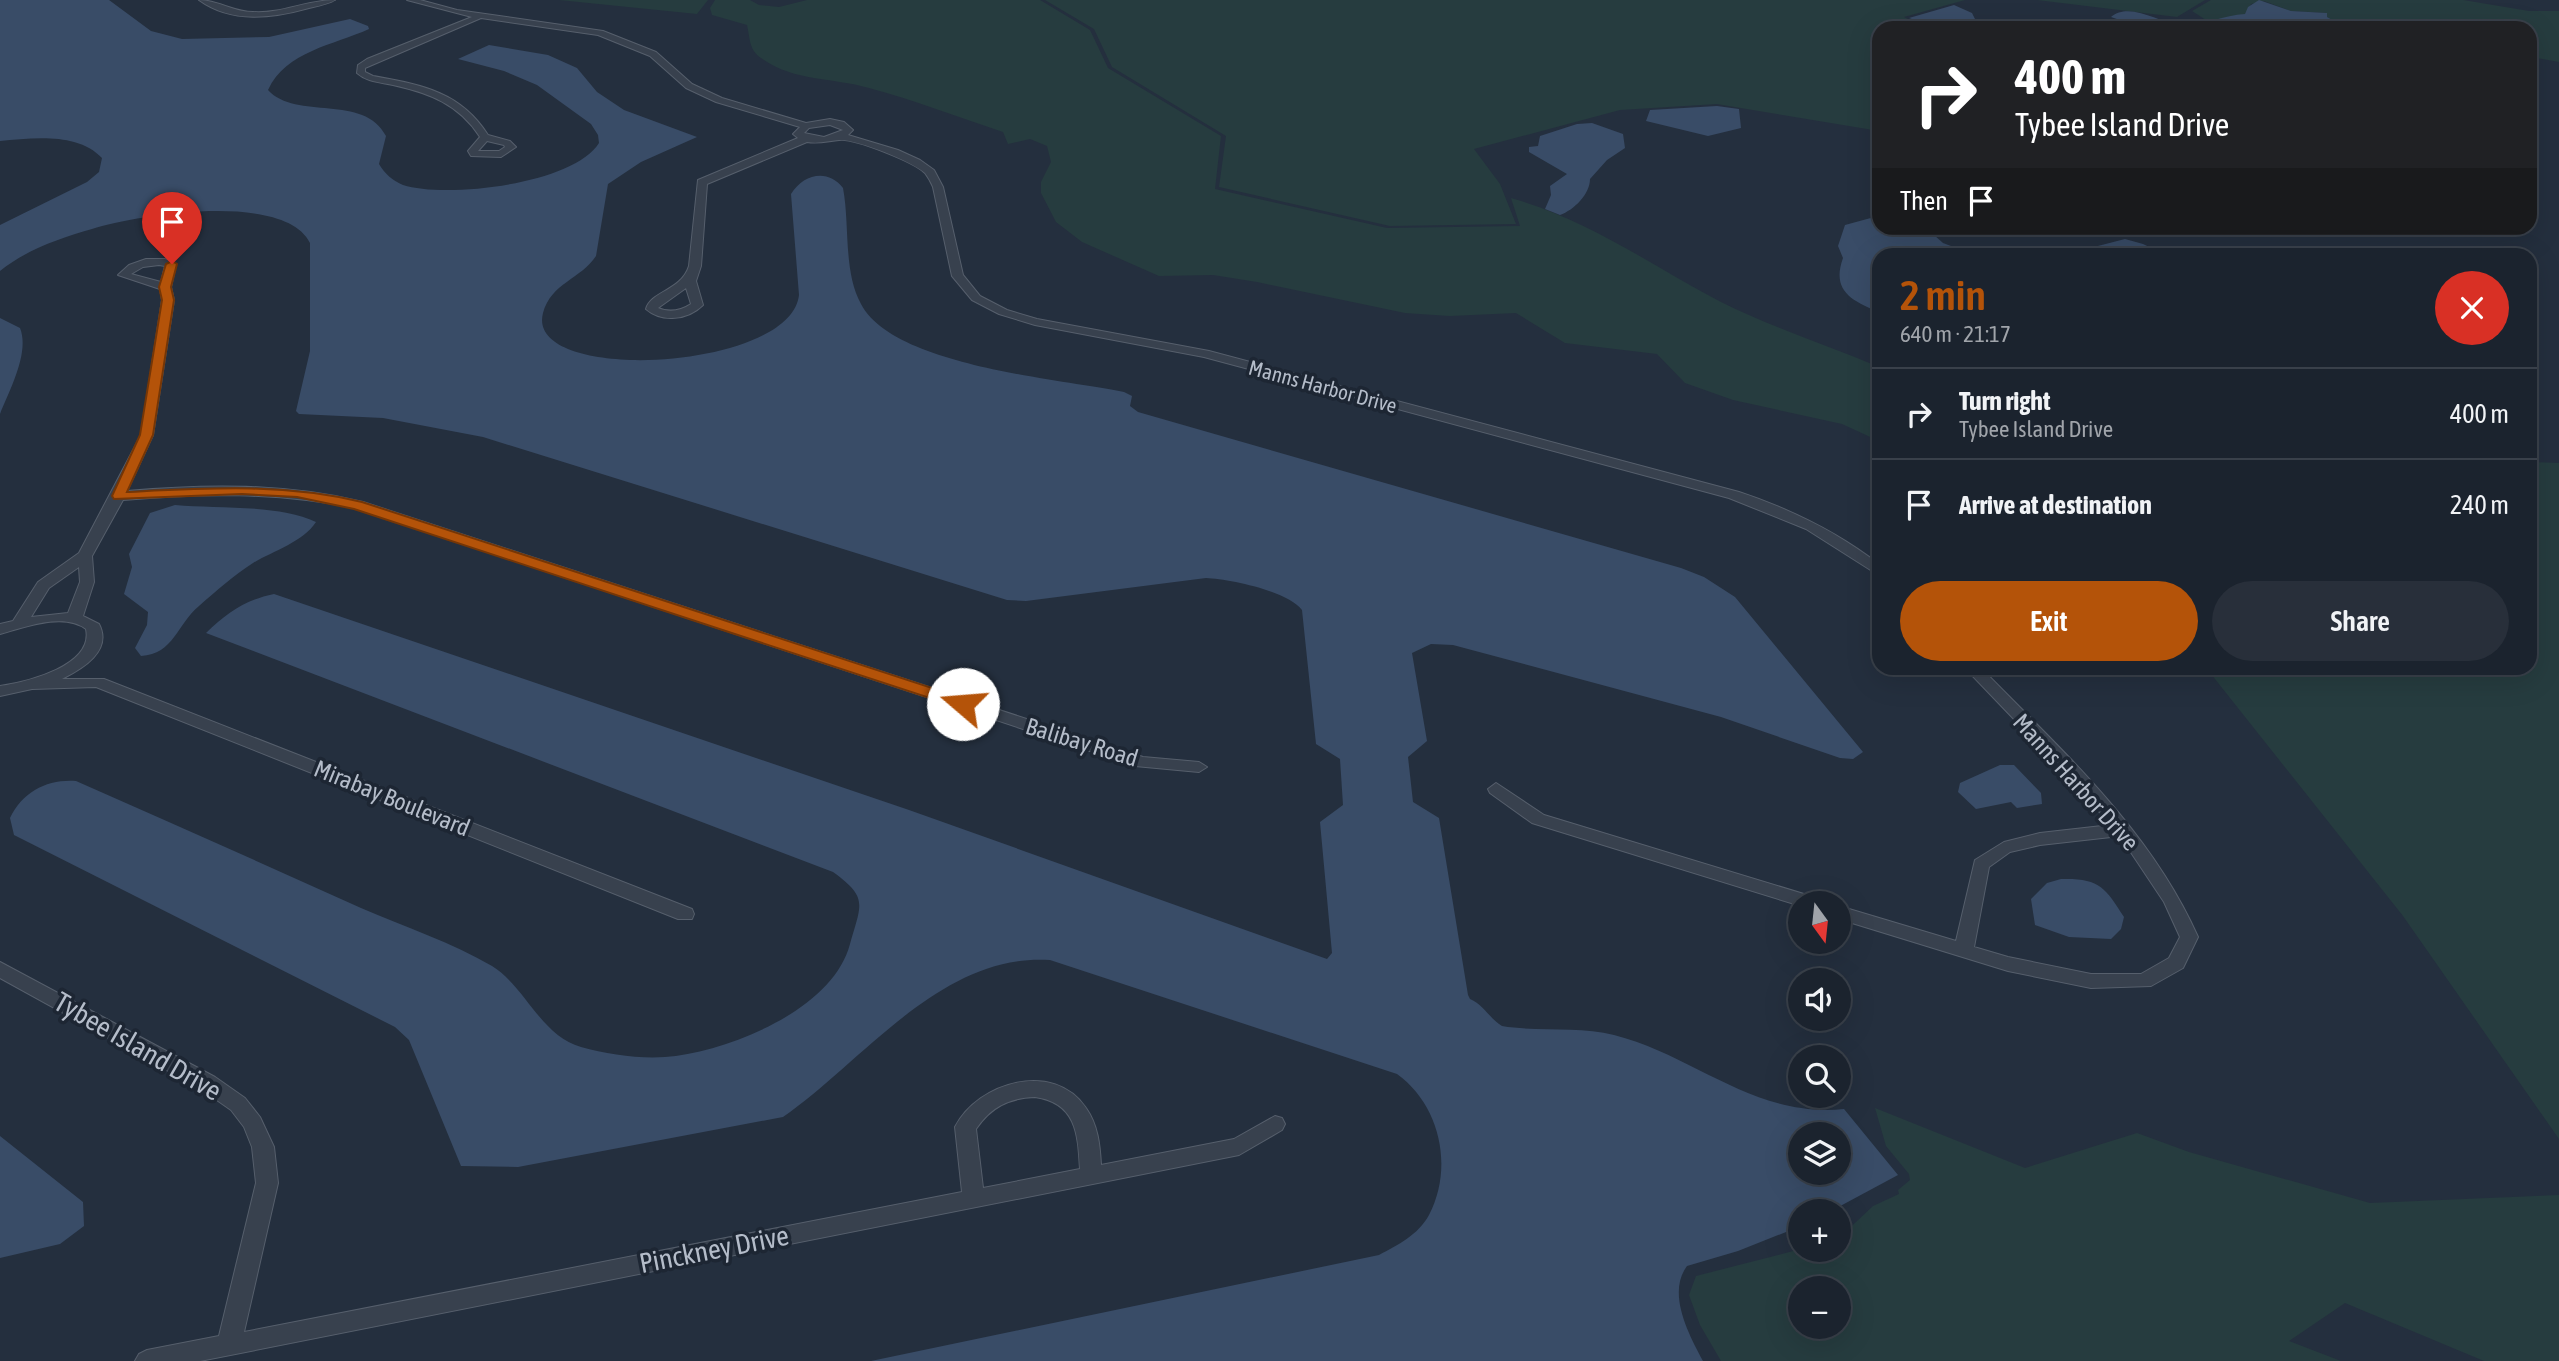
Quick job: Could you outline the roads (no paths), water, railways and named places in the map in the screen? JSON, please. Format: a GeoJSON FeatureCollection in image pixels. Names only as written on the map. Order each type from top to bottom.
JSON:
{"type":"FeatureCollection","features":[{"type":"Feature","properties":{"kind":"street"},"geometry":{"type":"LineString","coordinates":[[203,0],[231,14],[246,16],[283,12],[331,0]]}},
{"type":"Feature","properties":{"kind":"street"},"geometry":{"type":"LineString","coordinates":[[411,0],[479,16],[600,33],[653,54],[689,86],[719,100],[806,126],[838,123],[848,130],[841,136],[819,140],[805,139],[702,182],[695,265],[690,281]]}},
{"type":"Feature","properties":{"kind":"street"},"geometry":{"type":"LineString","coordinates":[[479,16],[370,61],[361,67],[361,73],[370,78],[443,96],[472,116],[485,137]]}},
{"type":"Feature","properties":{"kind":"street"},"geometry":{"type":"LineString","coordinates":[[805,139],[798,134],[806,126]]}},
{"type":"Feature","properties":{"kind":"street","name":"Manns Harbor Drive"},"geometry":{"type":"LineString","coordinates":[[841,136],[895,152],[917,162],[930,172],[937,187],[958,276],[976,298],[1003,312],[1035,322],[1205,354],[1734,495],[1780,510],[1825,531],[1872,566]]}},
{"type":"Feature","properties":{"kind":"street"},"geometry":{"type":"LineString","coordinates":[[20,622],[47,582],[85,556],[147,435],[168,300],[165,287]]}},
{"type":"Feature","properties":{"kind":"street","name":"Balibay Road"},"geometry":{"type":"LineString","coordinates":[[118,496],[242,490],[297,493],[358,505],[1141,762],[1199,766]]}},
{"type":"Feature","properties":{"kind":"street"},"geometry":{"type":"LineString","coordinates":[[74,618],[87,578],[85,556]]}},
{"type":"Feature","properties":{"kind":"street"},"geometry":{"type":"LineString","coordinates":[[47,582],[87,578]]}},
{"type":"Feature","properties":{"kind":"street"},"geometry":{"type":"LineString","coordinates":[[0,629],[20,622],[74,618],[87,623],[94,630],[96,639],[91,650],[98,682]]}},
{"type":"Feature","properties":{"kind":"street","name":"Mirabay Boulevard"},"geometry":{"type":"LineString","coordinates":[[4,693],[34,685],[68,669],[91,650]]}},
{"type":"Feature","properties":{"kind":"street","name":"Manns Harbor Drive"},"geometry":{"type":"LineString","coordinates":[[1852,916],[2008,964],[2091,981],[2144,981],[2176,963],[2189,937],[2180,910],[2100,802],[1979,675]]}},
{"type":"Feature","properties":{"kind":"street","name":"Mirabay Boulevard"},"geometry":{"type":"LineString","coordinates":[[34,685],[98,682],[685,914]]}},
{"type":"Feature","properties":{"kind":"street"},"geometry":{"type":"LineString","coordinates":[[1496,789],[1538,819],[1788,896]]}},
{"type":"Feature","properties":{"kind":"street"},"geometry":{"type":"LineString","coordinates":[[1964,950],[1981,864],[2004,848],[2040,839],[2122,830]]}},
{"type":"Feature","properties":{"kind":"street","name":"Tybee Island Drive"},"geometry":{"type":"LineString","coordinates":[[0,969],[208,1083],[238,1104],[253,1123],[263,1147],[267,1183],[229,1344]]}},
{"type":"Feature","properties":{"kind":"street"},"geometry":{"type":"LineString","coordinates":[[974,1199],[965,1128],[984,1104],[1017,1090],[1039,1088],[1063,1095],[1080,1114],[1088,1137],[1091,1176]]}},
{"type":"Feature","properties":{"kind":"street","name":"Pinckney Drive"},"geometry":{"type":"LineString","coordinates":[[147,1361],[1239,1147],[1275,1124]]}},
{"type":"Feature","properties":{"kind":"water"},"geometry":{"type":"Polygon","coordinates":[[[0,0],[109,0],[151,31],[182,39],[269,37],[350,19],[368,26],[369,29],[312,51],[286,66],[268,90],[280,99],[295,104],[346,111],[362,115],[376,123],[386,136],[379,164],[381,167],[399,183],[423,189],[477,189],[537,178],[564,169],[585,157],[599,143],[598,135],[591,124],[537,85],[504,71],[458,59],[489,45],[548,55],[577,68],[597,92],[624,110],[697,137],[641,162],[608,184],[596,256],[590,264],[559,288],[543,313],[548,336],[574,351],[614,359],[661,360],[709,353],[753,340],[785,321],[799,295],[791,194],[809,178],[823,176],[843,188],[849,263],[855,291],[861,304],[879,325],[907,342],[941,356],[981,366],[1124,392],[1132,396],[1130,406],[1138,412],[1681,568],[1704,577],[1735,597],[1863,752],[1853,759],[1840,758],[1721,717],[1453,645],[1431,644],[1412,653],[1427,741],[1408,757],[1413,802],[1439,818],[1468,995],[1502,1026],[1614,1035],[1672,1057],[1753,1095],[1788,1105],[1788,1108],[1844,1109],[1898,1175],[1851,1200],[1788,1199],[1788,1231],[1738,1251],[1687,1266],[1681,1277],[1679,1301],[1686,1326],[1703,1361],[871,1361],[1379,1255],[1413,1234],[1429,1215],[1441,1177],[1438,1138],[1424,1102],[1397,1074],[1050,960],[1011,962],[974,974],[939,992],[906,1015],[783,1117],[518,1167],[461,1166],[409,1040],[395,1027],[14,835],[10,818],[15,809],[37,789],[56,782],[76,781],[477,958],[504,975],[544,1022],[567,1041],[601,1052],[623,1055],[665,1057],[718,1047],[774,1023],[800,1007],[823,989],[840,968],[857,920],[857,896],[845,881],[833,872],[206,633],[229,613],[254,600],[274,594],[909,810],[1327,959],[1332,953],[1320,822],[1343,805],[1340,759],[1316,744],[1302,610],[1295,603],[1272,592],[1206,578],[1026,601],[1007,600],[483,437],[383,418],[299,414],[296,411],[310,351],[310,243],[295,227],[272,217],[242,212],[208,211],[141,218],[113,223],[56,241],[32,251],[0,271],[0,225],[87,182],[99,172],[102,158],[92,150],[68,140],[40,138],[0,141],[0,0]]]}},
{"type":"Feature","properties":{"kind":"water"},"geometry":{"type":"Polygon","coordinates":[[[2259,0],[2291,11],[2327,13],[2327,17],[2334,21],[2209,21],[2245,14],[2248,7],[2259,0]]]}},
{"type":"Feature","properties":{"kind":"water"},"geometry":{"type":"Polygon","coordinates":[[[1954,5],[1972,13],[1975,19],[1917,21],[1909,18],[1954,5]]]}},
{"type":"Feature","properties":{"kind":"water"},"geometry":{"type":"Polygon","coordinates":[[[2127,11],[2166,21],[2123,21],[2111,17],[2127,11]]]}},
{"type":"Feature","properties":{"kind":"water"},"geometry":{"type":"Polygon","coordinates":[[[1717,106],[1739,109],[1741,128],[1708,136],[1646,121],[1650,110],[1717,106]]]}},
{"type":"Feature","properties":{"kind":"water"},"geometry":{"type":"Polygon","coordinates":[[[1592,123],[1623,134],[1625,148],[1607,160],[1590,179],[1584,196],[1571,209],[1560,215],[1545,209],[1551,195],[1550,186],[1567,174],[1529,152],[1529,147],[1538,146],[1540,136],[1577,124],[1592,123]]]}},
{"type":"Feature","properties":{"kind":"water"},"geometry":{"type":"Polygon","coordinates":[[[1872,218],[1872,235],[1934,235],[1943,243],[1956,248],[1872,248],[1872,309],[1853,299],[1842,287],[1840,269],[1843,258],[1838,246],[1845,225],[1872,218]]]}},
{"type":"Feature","properties":{"kind":"water"},"geometry":{"type":"Polygon","coordinates":[[[2125,239],[2151,248],[2093,248],[2125,239]]]}},
{"type":"Feature","properties":{"kind":"water"},"geometry":{"type":"Polygon","coordinates":[[[0,318],[20,328],[22,349],[17,372],[0,414],[0,318]]]}},
{"type":"Feature","properties":{"kind":"water"},"geometry":{"type":"Polygon","coordinates":[[[175,505],[284,512],[316,522],[296,541],[253,563],[225,583],[192,613],[161,650],[141,656],[135,648],[147,625],[148,612],[124,594],[132,567],[129,554],[150,513],[175,505]]]}},
{"type":"Feature","properties":{"kind":"water"},"geometry":{"type":"Polygon","coordinates":[[[2000,765],[2014,765],[2041,793],[2042,804],[2017,808],[2011,802],[1976,809],[1958,792],[1960,783],[2000,765]]]}},
{"type":"Feature","properties":{"kind":"water"},"geometry":{"type":"Polygon","coordinates":[[[2061,879],[2093,883],[2100,886],[2111,898],[2124,917],[2121,929],[2111,939],[2069,937],[2035,925],[2031,899],[2047,883],[2061,879]]]}},
{"type":"Feature","properties":{"kind":"water"},"geometry":{"type":"Polygon","coordinates":[[[0,1136],[83,1202],[84,1226],[60,1244],[0,1258],[0,1136]]]}}]}
